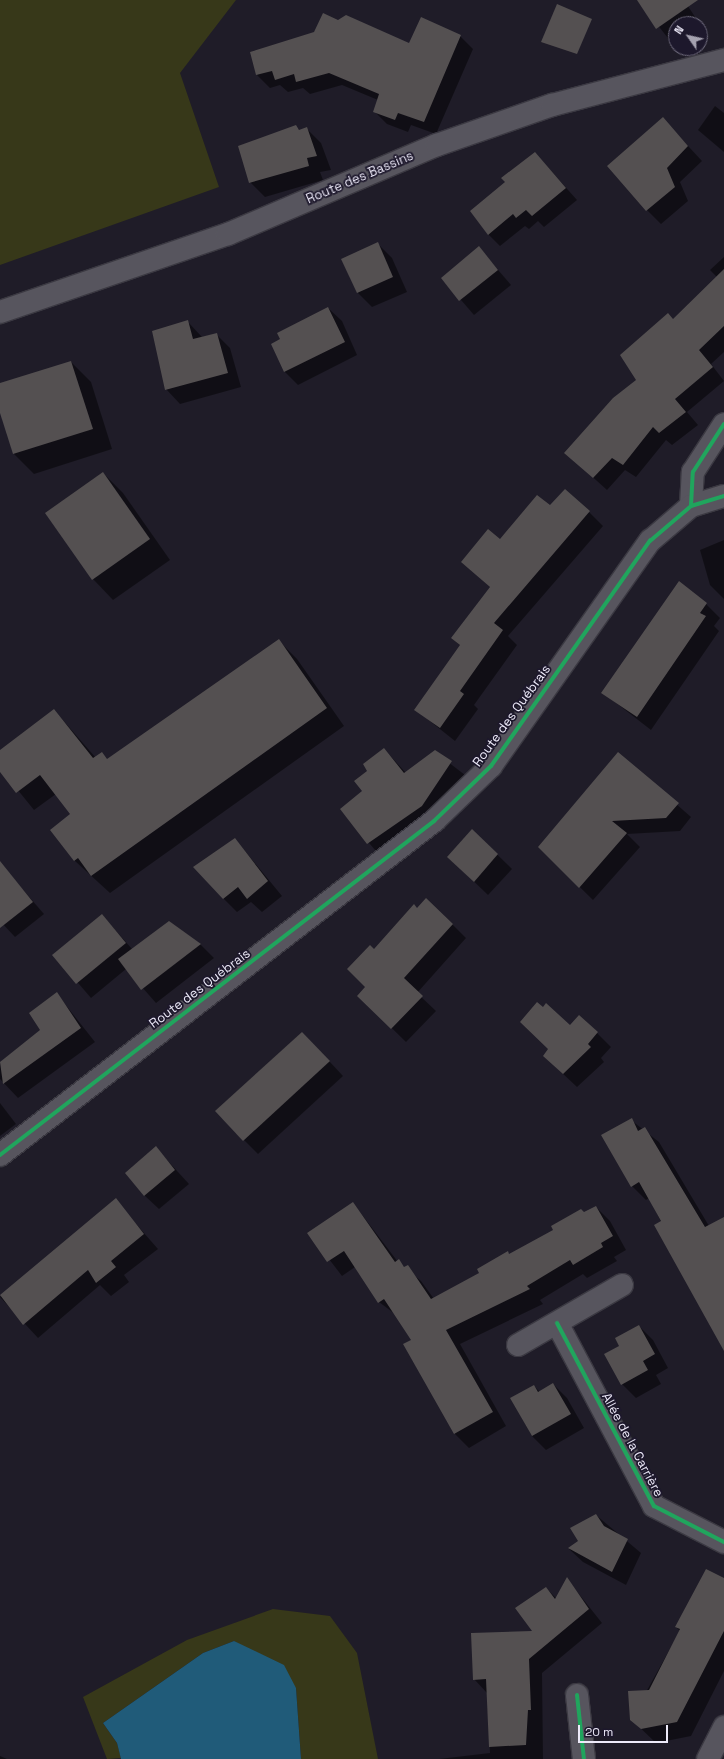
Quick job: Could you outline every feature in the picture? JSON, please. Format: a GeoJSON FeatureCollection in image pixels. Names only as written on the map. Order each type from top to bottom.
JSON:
{"type":"FeatureCollection","features":[{"type":"Feature","properties":{"kind":"street","name":"Route des Bassins"},"geometry":{"type":"LineString","coordinates":[[0,312],[228,234],[437,145],[552,105],[724,60]]}},
{"type":"Feature","properties":{"kind":"street"},"geometry":{"type":"LineString","coordinates":[[724,424],[693,472],[691,506],[724,496]]}},
{"type":"Feature","properties":{"kind":"street","name":"Route des Québrais"},"geometry":{"type":"LineString","coordinates":[[0,1155],[434,821],[491,766],[650,541],[691,506]]}},
{"type":"Feature","properties":{"kind":"street"},"geometry":{"type":"LineString","coordinates":[[518,1345],[622,1285]]}},
{"type":"Feature","properties":{"kind":"street","name":"Allée de la Carrière"},"geometry":{"type":"LineString","coordinates":[[557,1323],[654,1506],[724,1542]]}},
{"type":"Feature","properties":{"kind":"street"},"geometry":{"type":"LineString","coordinates":[[577,1695],[584,1759]]}},
{"type":"Feature","properties":{"kind":"street"},"geometry":{"type":"LineString","coordinates":[[708,1759],[724,1727]]}},
{"type":"Feature","properties":{"kind":"green space"},"geometry":{"type":"Polygon","coordinates":[[[0,0],[236,0],[180,73],[219,187],[0,265],[0,0]]]}},
{"type":"Feature","properties":{"kind":"green space"},"geometry":{"type":"Polygon","coordinates":[[[273,1609],[330,1616],[357,1653],[378,1759],[301,1759],[296,1688],[234,1641],[203,1653],[103,1723],[117,1743],[121,1758],[107,1759],[83,1697],[187,1640],[273,1609]]]}},
{"type":"Feature","properties":{"kind":"water"},"geometry":{"type":"Polygon","coordinates":[[[234,1641],[284,1665],[296,1688],[301,1759],[121,1759],[117,1743],[103,1723],[203,1653],[234,1641]]]}},
{"type":"Feature","properties":{"kind":"building"},"geometry":{"type":"Polygon","coordinates":[[[637,0],[698,0],[675,16],[668,16],[668,21],[656,29],[637,0]]]}},
{"type":"Feature","properties":{"kind":"building"},"geometry":{"type":"Polygon","coordinates":[[[557,4],[592,19],[577,54],[541,42],[557,4]]]}},
{"type":"Feature","properties":{"kind":"building"},"geometry":{"type":"Polygon","coordinates":[[[323,13],[338,20],[346,15],[409,43],[421,17],[461,35],[424,122],[398,113],[395,120],[373,112],[379,94],[329,73],[296,82],[294,74],[275,80],[272,71],[256,75],[250,52],[314,32],[323,13]]]}},
{"type":"Feature","properties":{"kind":"building"},"geometry":{"type":"Polygon","coordinates":[[[663,117],[688,146],[667,168],[675,187],[646,211],[607,166],[663,117]]]}},
{"type":"Feature","properties":{"kind":"building"},"geometry":{"type":"Polygon","coordinates":[[[296,125],[299,130],[307,127],[317,156],[307,158],[309,166],[249,183],[238,146],[296,125]]]}},
{"type":"Feature","properties":{"kind":"building"},"geometry":{"type":"Polygon","coordinates":[[[535,152],[566,188],[532,216],[526,210],[516,218],[513,214],[488,235],[470,211],[505,182],[501,178],[535,152]]]}},
{"type":"Feature","properties":{"kind":"building"},"geometry":{"type":"Polygon","coordinates":[[[378,242],[393,277],[357,293],[341,259],[378,242]]]}},
{"type":"Feature","properties":{"kind":"building"},"geometry":{"type":"Polygon","coordinates":[[[479,246],[498,270],[459,301],[441,278],[479,246]]]}},
{"type":"Feature","properties":{"kind":"building"},"geometry":{"type":"Polygon","coordinates":[[[724,269],[724,326],[699,350],[713,367],[675,399],[686,412],[659,433],[653,427],[623,465],[612,458],[593,478],[564,453],[613,398],[636,380],[620,355],[668,313],[673,319],[724,269]]]}},
{"type":"Feature","properties":{"kind":"building"},"geometry":{"type":"Polygon","coordinates":[[[328,307],[345,342],[284,372],[271,344],[280,339],[277,333],[328,307]]]}},
{"type":"Feature","properties":{"kind":"building"},"geometry":{"type":"Polygon","coordinates":[[[188,320],[193,339],[217,333],[228,373],[165,390],[152,331],[188,320]]]}},
{"type":"Feature","properties":{"kind":"building"},"geometry":{"type":"Polygon","coordinates":[[[71,361],[93,429],[13,454],[0,413],[0,383],[71,361]]]}},
{"type":"Feature","properties":{"kind":"building"},"geometry":{"type":"Polygon","coordinates":[[[103,472],[150,539],[92,580],[45,513],[103,472]]]}},
{"type":"Feature","properties":{"kind":"building"},"geometry":{"type":"Polygon","coordinates":[[[565,489],[590,511],[494,623],[503,630],[460,691],[464,694],[440,728],[414,710],[460,645],[451,638],[490,587],[461,562],[488,529],[500,539],[537,495],[550,505],[565,489]]]}},
{"type":"Feature","properties":{"kind":"building"},"geometry":{"type":"Polygon","coordinates":[[[679,581],[707,603],[700,613],[706,616],[637,717],[601,693],[679,581]]]}},
{"type":"Feature","properties":{"kind":"building"},"geometry":{"type":"Polygon","coordinates":[[[279,639],[327,708],[91,876],[78,858],[74,861],[50,830],[70,814],[40,775],[16,793],[0,772],[0,750],[54,709],[93,758],[102,752],[107,759],[279,639]]]}},
{"type":"Feature","properties":{"kind":"building"},"geometry":{"type":"Polygon","coordinates":[[[384,748],[404,773],[435,750],[452,761],[422,806],[367,844],[340,809],[362,791],[354,781],[367,771],[363,764],[384,748]]]}},
{"type":"Feature","properties":{"kind":"building"},"geometry":{"type":"Polygon","coordinates":[[[618,752],[679,803],[666,818],[612,821],[627,833],[579,888],[538,847],[618,752]]]}},
{"type":"Feature","properties":{"kind":"building"},"geometry":{"type":"Polygon","coordinates":[[[472,829],[498,854],[474,882],[447,857],[472,829]]]}},
{"type":"Feature","properties":{"kind":"building"},"geometry":{"type":"Polygon","coordinates":[[[235,838],[268,881],[247,899],[238,887],[223,899],[193,867],[235,838]]]}},
{"type":"Feature","properties":{"kind":"building"},"geometry":{"type":"Polygon","coordinates":[[[0,861],[33,902],[0,928],[0,861]]]}},
{"type":"Feature","properties":{"kind":"building"},"geometry":{"type":"Polygon","coordinates":[[[426,898],[453,924],[404,978],[423,996],[391,1029],[357,996],[365,987],[347,969],[370,945],[374,949],[414,904],[417,908],[426,898]]]}},
{"type":"Feature","properties":{"kind":"building"},"geometry":{"type":"Polygon","coordinates":[[[102,914],[126,943],[76,984],[52,955],[102,914]]]}},
{"type":"Feature","properties":{"kind":"building"},"geometry":{"type":"Polygon","coordinates":[[[169,921],[201,944],[141,990],[118,959],[169,921]]]}},
{"type":"Feature","properties":{"kind":"building"},"geometry":{"type":"Polygon","coordinates":[[[57,992],[81,1028],[3,1084],[0,1062],[40,1030],[29,1013],[57,992]]]}},
{"type":"Feature","properties":{"kind":"building"},"geometry":{"type":"Polygon","coordinates":[[[537,1002],[543,1007],[546,1003],[570,1025],[579,1015],[598,1032],[588,1044],[591,1047],[563,1074],[543,1056],[548,1049],[520,1022],[537,1002]]]}},
{"type":"Feature","properties":{"kind":"building"},"geometry":{"type":"Polygon","coordinates":[[[302,1032],[330,1061],[243,1141],[215,1111],[302,1032]]]}},
{"type":"Feature","properties":{"kind":"building"},"geometry":{"type":"Polygon","coordinates":[[[632,1118],[638,1131],[645,1127],[705,1227],[724,1217],[724,1351],[654,1225],[661,1221],[639,1182],[631,1187],[601,1135],[632,1118]]]}},
{"type":"Feature","properties":{"kind":"building"},"geometry":{"type":"Polygon","coordinates":[[[156,1146],[175,1170],[144,1196],[125,1173],[156,1146]]]}},
{"type":"Feature","properties":{"kind":"building"},"geometry":{"type":"Polygon","coordinates":[[[116,1198],[144,1234],[111,1261],[116,1267],[96,1283],[88,1270],[23,1325],[0,1295],[116,1198]]]}},
{"type":"Feature","properties":{"kind":"building"},"geometry":{"type":"Polygon","coordinates":[[[353,1202],[395,1262],[399,1259],[404,1267],[408,1265],[431,1299],[479,1273],[477,1269],[508,1251],[509,1254],[553,1230],[551,1226],[581,1209],[584,1212],[596,1206],[613,1236],[601,1243],[603,1247],[573,1265],[570,1260],[527,1286],[530,1289],[446,1330],[493,1412],[454,1434],[403,1344],[411,1340],[384,1299],[378,1303],[344,1251],[327,1262],[307,1233],[353,1202]]]}},
{"type":"Feature","properties":{"kind":"building"},"geometry":{"type":"Polygon","coordinates":[[[639,1325],[655,1354],[643,1361],[648,1370],[621,1385],[604,1354],[619,1346],[615,1338],[639,1325]]]}},
{"type":"Feature","properties":{"kind":"building"},"geometry":{"type":"Polygon","coordinates":[[[553,1383],[571,1414],[532,1436],[510,1398],[534,1385],[538,1392],[553,1383]]]}},
{"type":"Feature","properties":{"kind":"building"},"geometry":{"type":"Polygon","coordinates":[[[596,1514],[604,1526],[628,1539],[612,1572],[568,1548],[578,1541],[570,1528],[596,1514]]]}},
{"type":"Feature","properties":{"kind":"building"},"geometry":{"type":"Polygon","coordinates":[[[706,1569],[724,1578],[724,1631],[677,1722],[641,1729],[630,1720],[628,1691],[649,1690],[680,1629],[675,1627],[706,1569]]]}},
{"type":"Feature","properties":{"kind":"building"},"geometry":{"type":"Polygon","coordinates":[[[567,1577],[589,1609],[529,1659],[531,1710],[528,1710],[526,1745],[489,1747],[486,1679],[473,1680],[471,1633],[532,1631],[515,1608],[546,1587],[555,1599],[567,1577]]]}},
{"type":"Feature","properties":{"kind":"cycle path"},"geometry":{"type":"LineString","coordinates":[[691,506],[693,472],[724,424]]}},
{"type":"Feature","properties":{"kind":"cycle path"},"geometry":{"type":"LineString","coordinates":[[0,1155],[434,821],[491,766],[650,541],[691,506],[724,496]]}},
{"type":"Feature","properties":{"kind":"cycle path"},"geometry":{"type":"LineString","coordinates":[[557,1323],[654,1506],[724,1542]]}},
{"type":"Feature","properties":{"kind":"cycle path"},"geometry":{"type":"LineString","coordinates":[[577,1695],[584,1759]]}}]}
